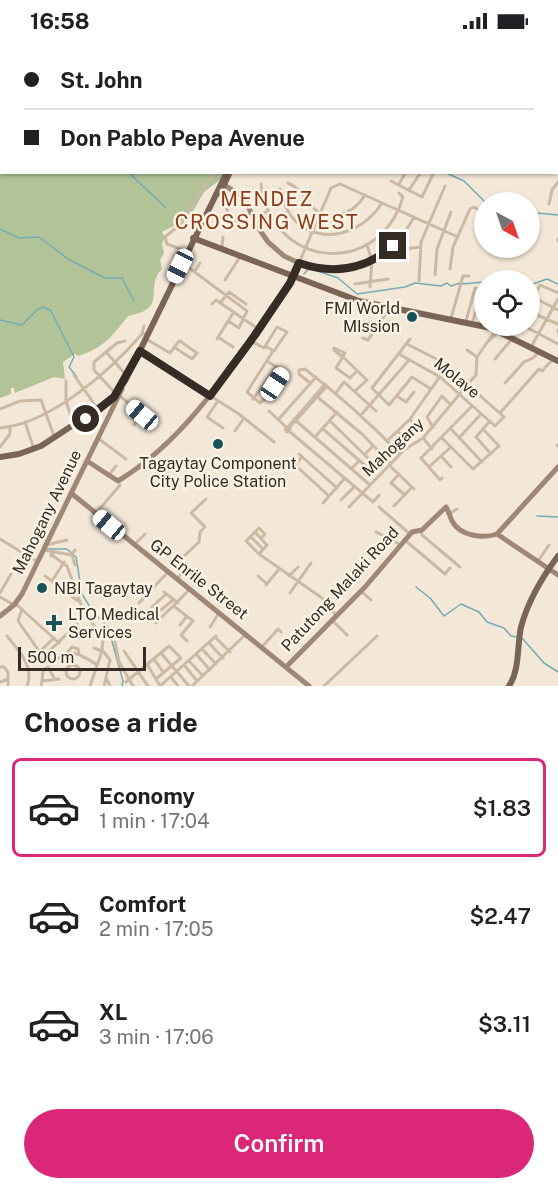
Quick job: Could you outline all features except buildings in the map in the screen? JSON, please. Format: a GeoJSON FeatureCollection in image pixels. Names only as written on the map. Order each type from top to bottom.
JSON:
{"type":"FeatureCollection","features":[{"type":"Feature","properties":{"kind":"main road"},"geometry":{"type":"LineString","coordinates":[[195,239],[227,174]]}},
{"type":"Feature","properties":{"kind":"main road"},"geometry":{"type":"LineString","coordinates":[[157,316],[224,185],[227,174]]}},
{"type":"Feature","properties":{"kind":"main road"},"geometry":{"type":"LineString","coordinates":[[157,316],[227,174]]}},
{"type":"Feature","properties":{"kind":"main road"},"geometry":{"type":"LineString","coordinates":[[195,239],[347,298],[474,325]]}},
{"type":"Feature","properties":{"kind":"main road"},"geometry":{"type":"LineString","coordinates":[[0,457],[34,449],[55,438],[99,410],[116,396],[188,252]]}},
{"type":"Feature","properties":{"kind":"main road"},"geometry":{"type":"LineString","coordinates":[[505,336],[555,360]]}},
{"type":"Feature","properties":{"kind":"main road"},"geometry":{"type":"LineString","coordinates":[[509,686],[514,675],[520,635],[527,610],[548,569],[558,556]]}},
{"type":"Feature","properties":{"kind":"street"},"geometry":{"type":"LineString","coordinates":[[188,252],[167,244],[165,237],[182,223],[202,188],[215,174]]}},
{"type":"Feature","properties":{"kind":"street"},"geometry":{"type":"LineString","coordinates":[[399,185],[405,174]]}},
{"type":"Feature","properties":{"kind":"street"},"geometry":{"type":"LineString","coordinates":[[410,190],[420,174]]}},
{"type":"Feature","properties":{"kind":"street"},"geometry":{"type":"LineString","coordinates":[[391,181],[422,197],[433,174]]}},
{"type":"Feature","properties":{"kind":"street"},"geometry":{"type":"LineString","coordinates":[[549,204],[552,190],[558,182]]}},
{"type":"Feature","properties":{"kind":"street"},"geometry":{"type":"LineString","coordinates":[[288,183],[298,188],[304,200],[320,214],[336,216],[346,213],[359,204],[365,195]]}},
{"type":"Feature","properties":{"kind":"street"},"geometry":{"type":"LineString","coordinates":[[261,184],[267,212],[278,228],[304,248],[334,253],[368,245],[381,237],[399,211],[403,197],[399,193]]}},
{"type":"Feature","properties":{"kind":"street"},"geometry":{"type":"LineString","coordinates":[[87,461],[118,481],[184,426],[210,396],[251,340],[293,277],[331,189],[340,184],[458,237]]}},
{"type":"Feature","properties":{"kind":"street"},"geometry":{"type":"LineString","coordinates":[[224,185],[245,197],[252,217],[267,242],[286,257],[299,263],[334,270],[356,267],[372,261],[393,246],[414,217]]}},
{"type":"Feature","properties":{"kind":"street"},"geometry":{"type":"LineString","coordinates":[[420,281],[420,247],[445,186]]}},
{"type":"Feature","properties":{"kind":"street"},"geometry":{"type":"LineString","coordinates":[[280,189],[286,208],[312,231],[334,235],[353,231],[370,219],[382,203]]}},
{"type":"Feature","properties":{"kind":"street"},"geometry":{"type":"LineString","coordinates":[[219,195],[225,204],[231,223]]}},
{"type":"Feature","properties":{"kind":"street"},"geometry":{"type":"LineString","coordinates":[[450,269],[458,237],[471,208],[474,209]]}},
{"type":"Feature","properties":{"kind":"street"},"geometry":{"type":"LineString","coordinates":[[210,213],[231,223],[267,212]]}},
{"type":"Feature","properties":{"kind":"street"},"geometry":{"type":"LineString","coordinates":[[435,275],[435,258],[451,212]]}},
{"type":"Feature","properties":{"kind":"street"},"geometry":{"type":"LineString","coordinates":[[221,249],[223,237]]}},
{"type":"Feature","properties":{"kind":"street"},"geometry":{"type":"LineString","coordinates":[[368,245],[372,261],[370,287]]}},
{"type":"Feature","properties":{"kind":"street"},"geometry":{"type":"LineString","coordinates":[[393,246],[398,250],[420,247]]}},
{"type":"Feature","properties":{"kind":"street"},"geometry":{"type":"LineString","coordinates":[[225,280],[241,256]]}},
{"type":"Feature","properties":{"kind":"street"},"geometry":{"type":"LineString","coordinates":[[195,271],[200,263]]}},
{"type":"Feature","properties":{"kind":"street"},"geometry":{"type":"LineString","coordinates":[[184,264],[247,311],[237,328],[228,321]]}},
{"type":"Feature","properties":{"kind":"street"},"geometry":{"type":"LineString","coordinates":[[450,320],[463,276],[469,276]]}},
{"type":"Feature","properties":{"kind":"street"},"geometry":{"type":"LineString","coordinates":[[355,284],[388,279]]}},
{"type":"Feature","properties":{"kind":"street"},"geometry":{"type":"LineString","coordinates":[[540,285],[558,293]]}},
{"type":"Feature","properties":{"kind":"street"},"geometry":{"type":"LineString","coordinates":[[475,288],[483,290],[469,323],[475,288]]}},
{"type":"Feature","properties":{"kind":"street"},"geometry":{"type":"LineString","coordinates":[[212,304],[222,292]]}},
{"type":"Feature","properties":{"kind":"street"},"geometry":{"type":"LineString","coordinates":[[220,303],[229,292],[246,304]]}},
{"type":"Feature","properties":{"kind":"street"},"geometry":{"type":"LineString","coordinates":[[540,331],[556,309],[558,299]]}},
{"type":"Feature","properties":{"kind":"street"},"geometry":{"type":"LineString","coordinates":[[216,300],[258,329]]}},
{"type":"Feature","properties":{"kind":"street"},"geometry":{"type":"LineString","coordinates":[[540,301],[556,309]]}},
{"type":"Feature","properties":{"kind":"street"},"geometry":{"type":"LineString","coordinates":[[363,338],[368,340],[390,307]]}},
{"type":"Feature","properties":{"kind":"street"},"geometry":{"type":"LineString","coordinates":[[233,313],[218,338],[233,347]]}},
{"type":"Feature","properties":{"kind":"street"},"geometry":{"type":"LineString","coordinates":[[540,318],[558,324]]}},
{"type":"Feature","properties":{"kind":"street"},"geometry":{"type":"LineString","coordinates":[[144,326],[145,336]]}},
{"type":"Feature","properties":{"kind":"street"},"geometry":{"type":"LineString","coordinates":[[265,346],[279,326],[286,333],[273,351],[248,392],[260,403],[267,397],[284,372],[267,361]]}},
{"type":"Feature","properties":{"kind":"street"},"geometry":{"type":"LineString","coordinates":[[540,335],[558,344]]}},
{"type":"Feature","properties":{"kind":"street"},"geometry":{"type":"LineString","coordinates":[[145,336],[170,353],[174,347],[180,341],[197,353],[192,359],[174,347]]}},
{"type":"Feature","properties":{"kind":"street"},"geometry":{"type":"LineString","coordinates":[[0,428],[25,423],[84,390],[145,336]]}},
{"type":"Feature","properties":{"kind":"street","name":"Mahogany"},"geometry":{"type":"LineString","coordinates":[[349,507],[400,454],[423,438],[433,427],[477,373],[477,357],[493,336]]}},
{"type":"Feature","properties":{"kind":"street"},"geometry":{"type":"LineString","coordinates":[[531,348],[537,336]]}},
{"type":"Feature","properties":{"kind":"street"},"geometry":{"type":"LineString","coordinates":[[495,359],[512,338]]}},
{"type":"Feature","properties":{"kind":"street"},"geometry":{"type":"LineString","coordinates":[[410,339],[372,388],[389,405],[412,378],[431,389]]}},
{"type":"Feature","properties":{"kind":"street"},"geometry":{"type":"LineString","coordinates":[[251,340],[261,348],[265,346],[273,351]]}},
{"type":"Feature","properties":{"kind":"street"},"geometry":{"type":"LineString","coordinates":[[125,341],[117,343],[94,362],[94,369],[102,375],[116,396],[142,415],[134,425]]}},
{"type":"Feature","properties":{"kind":"street"},"geometry":{"type":"LineString","coordinates":[[387,441],[410,419],[448,365],[407,344]]}},
{"type":"Feature","properties":{"kind":"street"},"geometry":{"type":"LineString","coordinates":[[467,350],[477,357]]}},
{"type":"Feature","properties":{"kind":"street"},"geometry":{"type":"LineString","coordinates":[[140,351],[244,418],[274,442]]}},
{"type":"Feature","properties":{"kind":"street"},"geometry":{"type":"LineString","coordinates":[[505,383],[524,362],[533,358],[538,351]]}},
{"type":"Feature","properties":{"kind":"street"},"geometry":{"type":"LineString","coordinates":[[107,352],[126,378]]}},
{"type":"Feature","properties":{"kind":"street","name":"Molave"},"geometry":{"type":"LineString","coordinates":[[399,354],[440,377],[495,426],[504,417],[499,412]]}},
{"type":"Feature","properties":{"kind":"street"},"geometry":{"type":"LineString","coordinates":[[355,392],[367,380],[344,358],[336,368],[350,378],[357,371]]}},
{"type":"Feature","properties":{"kind":"street"},"geometry":{"type":"LineString","coordinates":[[361,415],[380,396],[409,360]]}},
{"type":"Feature","properties":{"kind":"street"},"geometry":{"type":"LineString","coordinates":[[459,377],[499,412],[539,369],[542,371],[555,360]]}},
{"type":"Feature","properties":{"kind":"street"},"geometry":{"type":"LineString","coordinates":[[253,399],[276,367]]}},
{"type":"Feature","properties":{"kind":"street"},"geometry":{"type":"LineString","coordinates":[[310,383],[299,375],[299,370],[305,369],[336,393],[400,454]]}},
{"type":"Feature","properties":{"kind":"street"},"geometry":{"type":"LineString","coordinates":[[74,375],[99,410]]}},
{"type":"Feature","properties":{"kind":"street"},"geometry":{"type":"LineString","coordinates":[[278,420],[316,377]]}},
{"type":"Feature","properties":{"kind":"street"},"geometry":{"type":"LineString","coordinates":[[66,381],[66,401],[74,426]]}},
{"type":"Feature","properties":{"kind":"street"},"geometry":{"type":"LineString","coordinates":[[336,393],[344,382],[376,411]]}},
{"type":"Feature","properties":{"kind":"street"},"geometry":{"type":"LineString","coordinates":[[288,428],[326,385]]}},
{"type":"Feature","properties":{"kind":"street"},"geometry":{"type":"LineString","coordinates":[[397,396],[406,402],[414,392]]}},
{"type":"Feature","properties":{"kind":"street"},"geometry":{"type":"LineString","coordinates":[[316,395],[337,412],[413,488],[394,506]]}},
{"type":"Feature","properties":{"kind":"street","name":"Mahogany Avenue"},"geometry":{"type":"LineString","coordinates":[[0,616],[15,604],[38,562],[116,396]]}},
{"type":"Feature","properties":{"kind":"street"},"geometry":{"type":"LineString","coordinates":[[433,427],[427,417],[442,396],[451,405]]}},
{"type":"Feature","properties":{"kind":"street"},"geometry":{"type":"LineString","coordinates":[[0,409],[20,401],[40,399],[55,438]]}},
{"type":"Feature","properties":{"kind":"street"},"geometry":{"type":"LineString","coordinates":[[218,401],[207,417],[223,428]]}},
{"type":"Feature","properties":{"kind":"street"},"geometry":{"type":"LineString","coordinates":[[437,475],[424,459],[472,406]]}},
{"type":"Feature","properties":{"kind":"street"},"geometry":{"type":"LineString","coordinates":[[269,411],[354,487],[374,502],[379,495]]}},
{"type":"Feature","properties":{"kind":"street"},"geometry":{"type":"LineString","coordinates":[[315,437],[337,412]]}},
{"type":"Feature","properties":{"kind":"street"},"geometry":{"type":"LineString","coordinates":[[459,438],[481,414]]}},
{"type":"Feature","properties":{"kind":"street"},"geometry":{"type":"LineString","coordinates":[[235,431],[244,418]]}},
{"type":"Feature","properties":{"kind":"street"},"geometry":{"type":"LineString","coordinates":[[397,432],[405,437],[415,427],[410,419]]}},
{"type":"Feature","properties":{"kind":"street"},"geometry":{"type":"LineString","coordinates":[[295,420],[370,485]]}},
{"type":"Feature","properties":{"kind":"street"},"geometry":{"type":"LineString","coordinates":[[323,429],[368,468],[374,464],[330,421]]}},
{"type":"Feature","properties":{"kind":"street"},"geometry":{"type":"LineString","coordinates":[[490,422],[476,437],[491,454]]}},
{"type":"Feature","properties":{"kind":"street"},"geometry":{"type":"LineString","coordinates":[[25,423],[34,449]]}},
{"type":"Feature","properties":{"kind":"street"},"geometry":{"type":"LineString","coordinates":[[0,447],[10,434],[10,427]]}},
{"type":"Feature","properties":{"kind":"street"},"geometry":{"type":"LineString","coordinates":[[451,429],[482,462]]}},
{"type":"Feature","properties":{"kind":"street"},"geometry":{"type":"LineString","coordinates":[[442,438],[473,469],[499,446],[483,429]]}},
{"type":"Feature","properties":{"kind":"street"},"geometry":{"type":"LineString","coordinates":[[98,438],[126,459]]}},
{"type":"Feature","properties":{"kind":"street"},"geometry":{"type":"LineString","coordinates":[[423,438],[432,449]]}},
{"type":"Feature","properties":{"kind":"street"},"geometry":{"type":"LineString","coordinates":[[365,453],[372,446]]}},
{"type":"Feature","properties":{"kind":"street"},"geometry":{"type":"LineString","coordinates":[[429,466],[451,447]]}},
{"type":"Feature","properties":{"kind":"street"},"geometry":{"type":"LineString","coordinates":[[329,496],[295,465],[300,455],[337,488]]}},
{"type":"Feature","properties":{"kind":"street"},"geometry":{"type":"LineString","coordinates":[[441,456],[451,467]]}},
{"type":"Feature","properties":{"kind":"street"},"geometry":{"type":"LineString","coordinates":[[351,469],[359,460]]}},
{"type":"Feature","properties":{"kind":"street"},"geometry":{"type":"LineString","coordinates":[[108,476],[116,466]]}},
{"type":"Feature","properties":{"kind":"street"},"geometry":{"type":"LineString","coordinates":[[457,509],[449,514],[454,524],[463,532],[483,537],[498,534],[558,467]]}},
{"type":"Feature","properties":{"kind":"street"},"geometry":{"type":"LineString","coordinates":[[399,474],[391,483],[405,495]]}},
{"type":"Feature","properties":{"kind":"street"},"geometry":{"type":"LineString","coordinates":[[323,503],[345,478]]}},
{"type":"Feature","properties":{"kind":"street"},"geometry":{"type":"LineString","coordinates":[[96,514],[120,485]]}},
{"type":"Feature","properties":{"kind":"street"},"geometry":{"type":"LineString","coordinates":[[342,500],[354,487]]}},
{"type":"Feature","properties":{"kind":"street","name":"GP Enrile Street"},"geometry":{"type":"LineString","coordinates":[[71,493],[309,686]]}},
{"type":"Feature","properties":{"kind":"street"},"geometry":{"type":"LineString","coordinates":[[177,579],[187,566],[181,559],[200,542],[200,532],[205,527],[191,513],[206,499]]}},
{"type":"Feature","properties":{"kind":"street"},"geometry":{"type":"LineString","coordinates":[[379,507],[410,534]]}},
{"type":"Feature","properties":{"kind":"street","name":"Patutong Malaki Road"},"geometry":{"type":"LineString","coordinates":[[286,667],[336,618],[410,534],[421,530],[445,508],[449,514]]}},
{"type":"Feature","properties":{"kind":"street"},"geometry":{"type":"LineString","coordinates":[[259,554],[267,544],[261,538],[264,534],[259,528],[246,541],[259,554],[322,598],[347,635]]}},
{"type":"Feature","properties":{"kind":"street"},"geometry":{"type":"LineString","coordinates":[[36,530],[50,537]]}},
{"type":"Feature","properties":{"kind":"street"},"geometry":{"type":"LineString","coordinates":[[421,530],[422,535],[460,567]]}},
{"type":"Feature","properties":{"kind":"street"},"geometry":{"type":"LineString","coordinates":[[376,532],[403,543],[445,574],[450,568]]}},
{"type":"Feature","properties":{"kind":"street"},"geometry":{"type":"LineString","coordinates":[[134,545],[145,534]]}},
{"type":"Feature","properties":{"kind":"street"},"geometry":{"type":"LineString","coordinates":[[498,534],[558,575]]}},
{"type":"Feature","properties":{"kind":"street"},"geometry":{"type":"LineString","coordinates":[[251,537],[263,549]]}},
{"type":"Feature","properties":{"kind":"street"},"geometry":{"type":"LineString","coordinates":[[0,539],[38,562]]}},
{"type":"Feature","properties":{"kind":"street"},"geometry":{"type":"LineString","coordinates":[[44,549],[67,540]]}},
{"type":"Feature","properties":{"kind":"street"},"geometry":{"type":"LineString","coordinates":[[253,548],[257,543]]}},
{"type":"Feature","properties":{"kind":"street"},"geometry":{"type":"LineString","coordinates":[[537,562],[549,545]]}},
{"type":"Feature","properties":{"kind":"street"},"geometry":{"type":"LineString","coordinates":[[44,549],[73,553],[76,561]]}},
{"type":"Feature","properties":{"kind":"street"},"geometry":{"type":"LineString","coordinates":[[44,549],[64,562],[69,579],[87,618],[103,638],[102,651],[90,686]]}},
{"type":"Feature","properties":{"kind":"street"},"geometry":{"type":"LineString","coordinates":[[432,563],[437,558]]}},
{"type":"Feature","properties":{"kind":"street"},"geometry":{"type":"LineString","coordinates":[[52,581],[64,562]]}},
{"type":"Feature","properties":{"kind":"street"},"geometry":{"type":"LineString","coordinates":[[290,593],[311,563]]}},
{"type":"Feature","properties":{"kind":"street"},"geometry":{"type":"LineString","coordinates":[[289,576],[298,567]]}},
{"type":"Feature","properties":{"kind":"street"},"geometry":{"type":"LineString","coordinates":[[258,576],[267,584],[279,569]]}},
{"type":"Feature","properties":{"kind":"street"},"geometry":{"type":"LineString","coordinates":[[139,603],[168,572]]}},
{"type":"Feature","properties":{"kind":"street"},"geometry":{"type":"LineString","coordinates":[[11,574],[0,595],[22,609],[59,643]]}},
{"type":"Feature","properties":{"kind":"street"},"geometry":{"type":"LineString","coordinates":[[45,576],[79,602]]}},
{"type":"Feature","properties":{"kind":"street"},"geometry":{"type":"LineString","coordinates":[[146,612],[156,623],[190,589]]}},
{"type":"Feature","properties":{"kind":"street"},"geometry":{"type":"LineString","coordinates":[[361,591],[371,600]]}},
{"type":"Feature","properties":{"kind":"street"},"geometry":{"type":"LineString","coordinates":[[152,606],[165,593],[173,600],[193,621],[182,635],[187,641]]}},
{"type":"Feature","properties":{"kind":"street"},"geometry":{"type":"LineString","coordinates":[[161,610],[173,600]]}},
{"type":"Feature","properties":{"kind":"street"},"geometry":{"type":"LineString","coordinates":[[22,609],[18,621],[39,651]]}},
{"type":"Feature","properties":{"kind":"street"},"geometry":{"type":"LineString","coordinates":[[210,627],[219,613]]}},
{"type":"Feature","properties":{"kind":"street"},"geometry":{"type":"LineString","coordinates":[[180,625],[187,616]]}},
{"type":"Feature","properties":{"kind":"street"},"geometry":{"type":"LineString","coordinates":[[54,638],[35,656],[39,661],[77,624]]}},
{"type":"Feature","properties":{"kind":"street"},"geometry":{"type":"LineString","coordinates":[[262,647],[278,629],[281,632]]}},
{"type":"Feature","properties":{"kind":"street"},"geometry":{"type":"LineString","coordinates":[[161,653],[191,686],[199,682],[246,634]]}},
{"type":"Feature","properties":{"kind":"street"},"geometry":{"type":"LineString","coordinates":[[7,636],[27,665],[30,673],[27,686]]}},
{"type":"Feature","properties":{"kind":"street"},"geometry":{"type":"LineString","coordinates":[[324,686],[378,636]]}},
{"type":"Feature","properties":{"kind":"street"},"geometry":{"type":"LineString","coordinates":[[147,664],[159,685],[166,684],[216,637],[230,652]]}},
{"type":"Feature","properties":{"kind":"street"},"geometry":{"type":"LineString","coordinates":[[115,642],[119,662],[127,681],[134,686]]}},
{"type":"Feature","properties":{"kind":"street"},"geometry":{"type":"LineString","coordinates":[[209,643],[223,658]]}},
{"type":"Feature","properties":{"kind":"street"},"geometry":{"type":"LineString","coordinates":[[67,653],[68,648],[73,646],[79,653],[96,664]]}},
{"type":"Feature","properties":{"kind":"street"},"geometry":{"type":"LineString","coordinates":[[127,681],[169,646],[181,658],[156,679]]}},
{"type":"Feature","properties":{"kind":"street"},"geometry":{"type":"LineString","coordinates":[[94,648],[102,651],[110,660],[104,686]]}},
{"type":"Feature","properties":{"kind":"street"},"geometry":{"type":"LineString","coordinates":[[203,649],[216,664]]}},
{"type":"Feature","properties":{"kind":"street"},"geometry":{"type":"LineString","coordinates":[[124,651],[148,686]]}},
{"type":"Feature","properties":{"kind":"street"},"geometry":{"type":"LineString","coordinates":[[57,659],[67,653],[79,653]]}},
{"type":"Feature","properties":{"kind":"street"},"geometry":{"type":"LineString","coordinates":[[197,655],[210,670]]}},
{"type":"Feature","properties":{"kind":"street"},"geometry":{"type":"LineString","coordinates":[[154,659],[164,672]]}},
{"type":"Feature","properties":{"kind":"street"},"geometry":{"type":"LineString","coordinates":[[190,661],[203,676]]}},
{"type":"Feature","properties":{"kind":"street"},"geometry":{"type":"LineString","coordinates":[[79,678],[70,678],[65,670],[71,664],[80,669],[80,685]]}},
{"type":"Feature","properties":{"kind":"street"},"geometry":{"type":"LineString","coordinates":[[0,666],[7,669],[8,686]]}},
{"type":"Feature","properties":{"kind":"street"},"geometry":{"type":"LineString","coordinates":[[185,666],[199,682]]}},
{"type":"Feature","properties":{"kind":"street"},"geometry":{"type":"LineString","coordinates":[[41,686],[43,671],[48,667],[54,678]]}},
{"type":"Feature","properties":{"kind":"street"},"geometry":{"type":"LineString","coordinates":[[171,677],[178,686]]}},
{"type":"Feature","properties":{"kind":"street"},"geometry":{"type":"LineString","coordinates":[[106,678],[110,686]]}},
{"type":"Feature","properties":{"kind":"street"},"geometry":{"type":"LineString","coordinates":[[0,682],[8,679]]}},
{"type":"Feature","properties":{"kind":"street"},"geometry":{"type":"LineString","coordinates":[[42,681],[59,679]]}},
{"type":"Feature","properties":{"kind":"green space"},"geometry":{"type":"Polygon","coordinates":[[[0,174],[224,174],[204,192],[193,211],[176,225],[162,232],[165,237],[162,244],[164,253],[160,260],[162,269],[157,276],[154,297],[148,308],[128,316],[112,335],[95,349],[78,356],[75,354],[63,362],[65,379],[54,377],[15,393],[14,388],[11,388],[11,394],[0,398],[0,174]]]}},
{"type":"Feature","properties":{"kind":"waterway"},"geometry":{"type":"LineString","coordinates":[[130,174],[165,207]]}},
{"type":"Feature","properties":{"kind":"waterway"},"geometry":{"type":"LineString","coordinates":[[448,174],[464,181],[475,192]]}},
{"type":"Feature","properties":{"kind":"waterway"},"geometry":{"type":"LineString","coordinates":[[540,213],[558,215]]}},
{"type":"Feature","properties":{"kind":"waterway"},"geometry":{"type":"LineString","coordinates":[[0,229],[19,238],[39,237],[68,259],[105,278],[122,278],[134,301]]}},
{"type":"Feature","properties":{"kind":"waterway"},"geometry":{"type":"LineString","coordinates":[[304,274],[309,268],[338,278],[357,294],[405,287],[415,283],[441,286],[447,283],[451,286],[460,283]]}},
{"type":"Feature","properties":{"kind":"waterway"},"geometry":{"type":"LineString","coordinates":[[540,281],[547,279],[558,284]]}},
{"type":"Feature","properties":{"kind":"waterway"},"geometry":{"type":"LineString","coordinates":[[462,284],[474,283]]}},
{"type":"Feature","properties":{"kind":"waterway"},"geometry":{"type":"LineString","coordinates":[[0,320],[22,325],[38,309],[44,307],[51,311],[74,357],[69,367],[77,377]]}},
{"type":"Feature","properties":{"kind":"waterway"},"geometry":{"type":"LineString","coordinates":[[537,516],[558,517]]}},
{"type":"Feature","properties":{"kind":"waterway"},"geometry":{"type":"LineString","coordinates":[[47,549],[67,549],[76,557],[82,594],[93,612],[108,627],[123,681],[122,686]]}},
{"type":"Feature","properties":{"kind":"waterway"},"geometry":{"type":"LineString","coordinates":[[416,587],[430,598],[444,616],[461,604],[479,612],[487,622],[504,628],[511,636],[517,637]]}},
{"type":"Feature","properties":{"kind":"waterway"},"geometry":{"type":"LineString","coordinates":[[522,638],[544,663],[558,672]]}},
{"type":"Feature","properties":{"kind":"place","name":"FMI World MIssion"},"geometry":{"type":"Point","coordinates":[412,317]}},
{"type":"Feature","properties":{"kind":"place","name":"Tagaytay Component City Police Station"},"geometry":{"type":"Point","coordinates":[218,444]}},
{"type":"Feature","properties":{"kind":"place","name":"NBI Tagaytay"},"geometry":{"type":"Point","coordinates":[42,588]}},
{"type":"Feature","properties":{"kind":"place","name":"LTO Medical Services"},"geometry":{"type":"Point","coordinates":[54,623]}},
{"type":"Feature","properties":{"kind":"district","name":"MENDEZ CROSSING WEST"},"geometry":{"type":"Point","coordinates":[267,210]}},
{"type":"Feature","properties":{"kind":"route"},"geometry":{"type":"LineString","coordinates":[[86,419],[114,397],[140,351],[210,396],[290,283],[299,263],[325,269],[348,269],[372,261],[393,246]]}}]}
